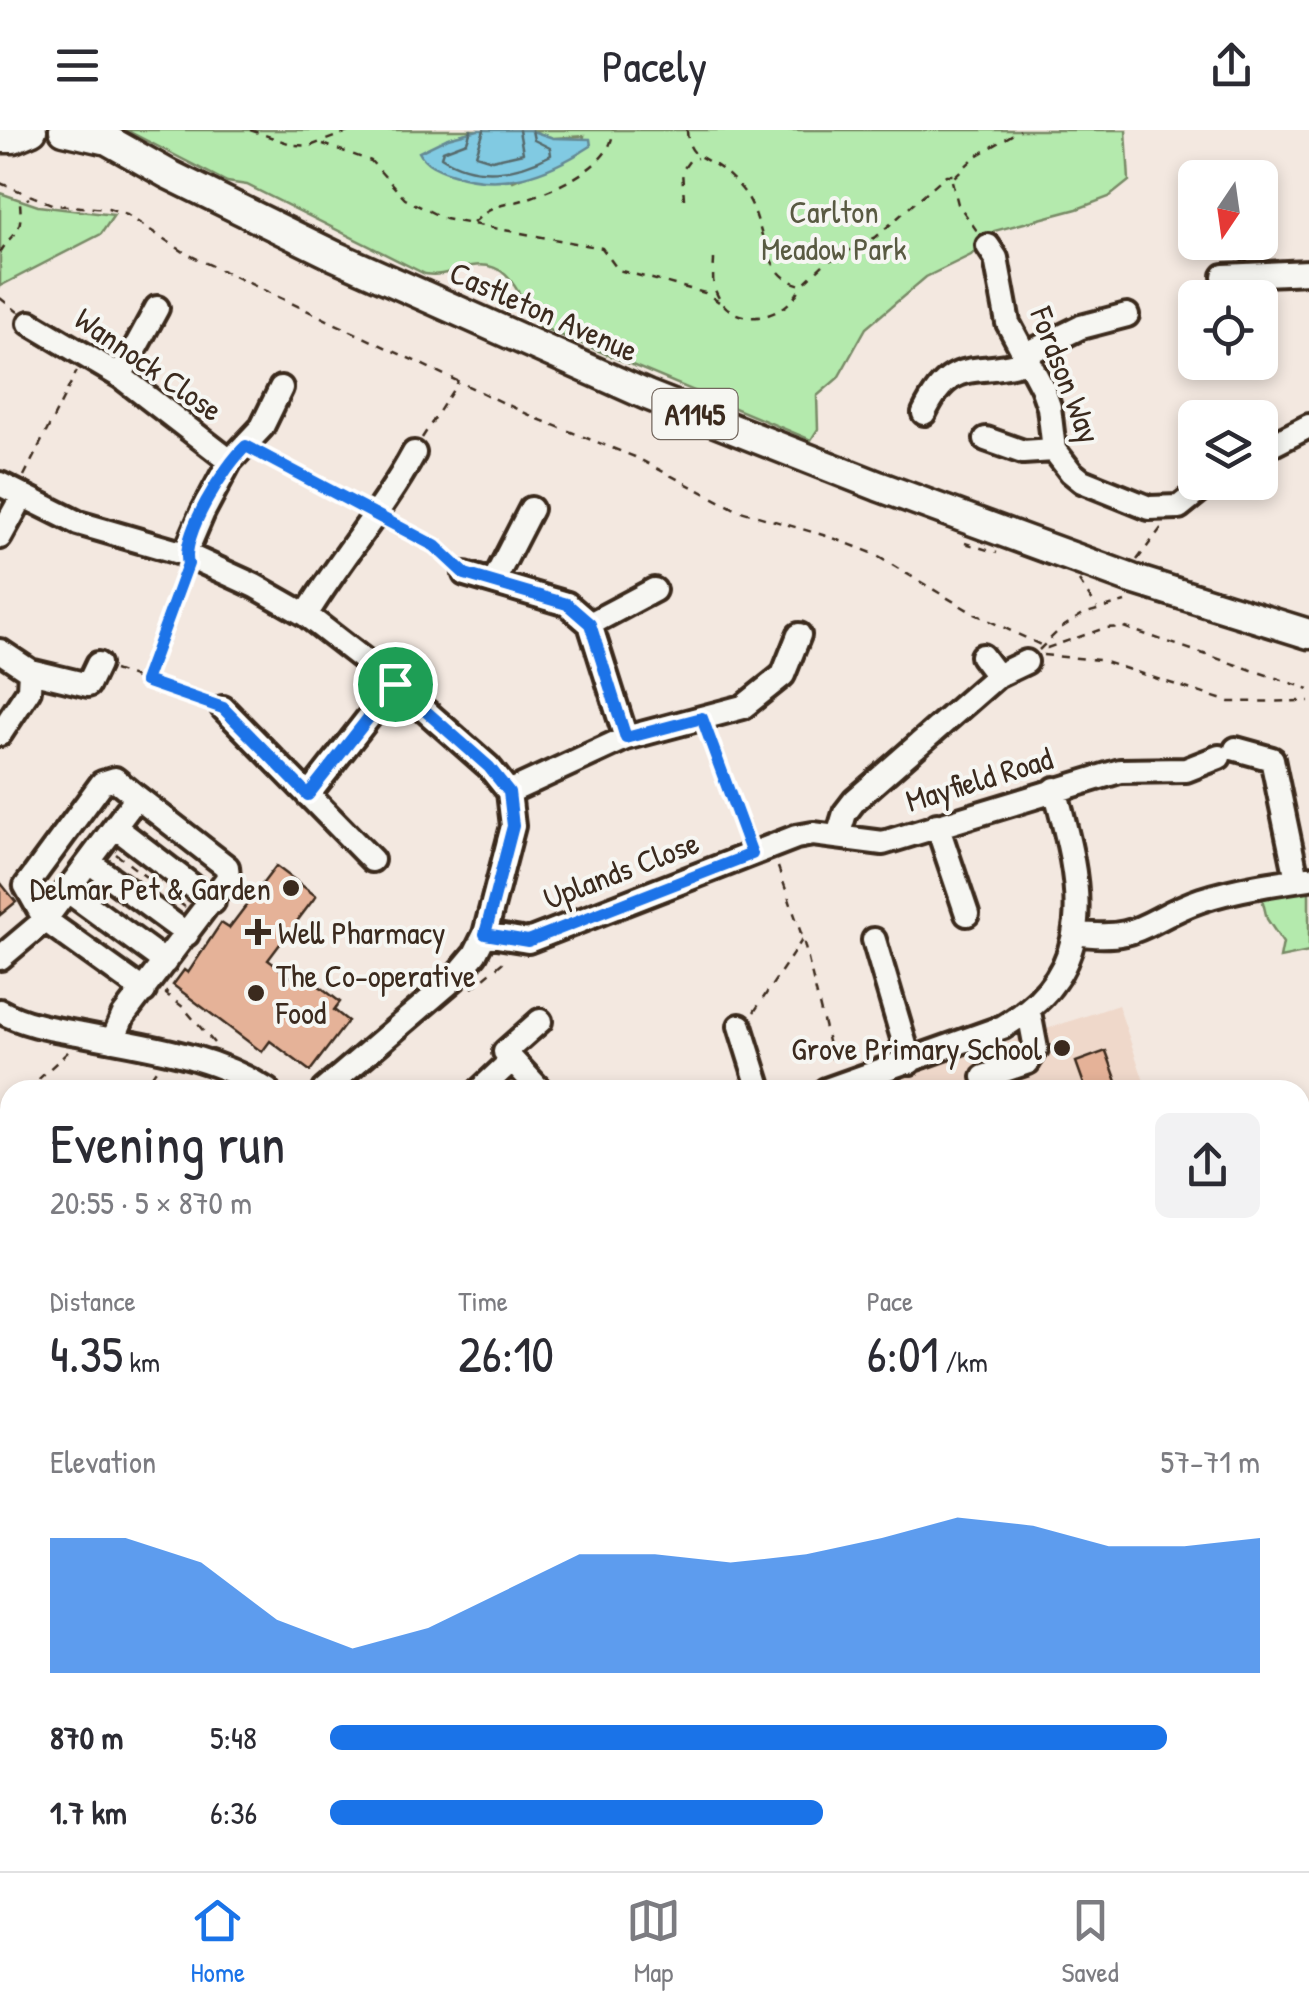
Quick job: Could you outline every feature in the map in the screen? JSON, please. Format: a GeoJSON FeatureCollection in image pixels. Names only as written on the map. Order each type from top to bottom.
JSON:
{"type":"FeatureCollection","features":[{"type":"Feature","properties":{"kind":"main road","name":"Castleton Avenue"},"geometry":{"type":"LineString","coordinates":[[64,130],[96,135],[335,256],[647,395],[862,480],[1132,579],[1309,634]]}},
{"type":"Feature","properties":{"kind":"street","name":"Fordson Way"},"geometry":{"type":"LineString","coordinates":[[988,246],[996,258],[1008,323],[1042,387],[1054,450],[1071,472],[1138,506],[1179,506],[1187,500]]}},
{"type":"Feature","properties":{"kind":"street"},"geometry":{"type":"LineString","coordinates":[[1224,276],[1309,272]]}},
{"type":"Feature","properties":{"kind":"street"},"geometry":{"type":"LineString","coordinates":[[120,376],[157,308]]}},
{"type":"Feature","properties":{"kind":"street"},"geometry":{"type":"LineString","coordinates":[[925,413],[951,375],[966,370],[1001,369],[1081,327],[1127,315]]}},
{"type":"Feature","properties":{"kind":"street","name":"Wannock Close"},"geometry":{"type":"LineString","coordinates":[[30,323],[120,376],[238,454]]}},
{"type":"Feature","properties":{"kind":"street"},"geometry":{"type":"LineString","coordinates":[[185,554],[202,512],[238,454],[262,427],[281,388]]}},
{"type":"Feature","properties":{"kind":"street"},"geometry":{"type":"LineString","coordinates":[[1278,442],[1309,426]]}},
{"type":"Feature","properties":{"kind":"street"},"geometry":{"type":"LineString","coordinates":[[986,439],[1024,452],[1054,450]]}},
{"type":"Feature","properties":{"kind":"street"},"geometry":{"type":"LineString","coordinates":[[306,615],[378,515],[400,461]]}},
{"type":"Feature","properties":{"kind":"street"},"geometry":{"type":"LineString","coordinates":[[0,484],[78,523],[185,554],[306,615],[395,684],[489,767],[509,792],[513,826],[485,934],[475,954],[454,979],[336,1080]]}},
{"type":"Feature","properties":{"kind":"street"},"geometry":{"type":"LineString","coordinates":[[0,537],[22,497]]}},
{"type":"Feature","properties":{"kind":"street"},"geometry":{"type":"LineString","coordinates":[[494,581],[530,508]]}},
{"type":"Feature","properties":{"kind":"street"},"geometry":{"type":"LineString","coordinates":[[465,574],[567,604],[590,624],[626,738]]}},
{"type":"Feature","properties":{"kind":"street"},"geometry":{"type":"LineString","coordinates":[[590,624],[654,590]]}},
{"type":"Feature","properties":{"kind":"street"},"geometry":{"type":"LineString","coordinates":[[509,792],[626,738],[743,707],[783,675],[798,635]]}},
{"type":"Feature","properties":{"kind":"street"},"geometry":{"type":"LineString","coordinates":[[0,652],[30,671],[88,685],[98,664]]}},
{"type":"Feature","properties":{"kind":"street"},"geometry":{"type":"LineString","coordinates":[[838,836],[846,813],[856,800],[997,676],[1036,654]]}},
{"type":"Feature","properties":{"kind":"street"},"geometry":{"type":"LineString","coordinates":[[982,656],[997,676]]}},
{"type":"Feature","properties":{"kind":"street"},"geometry":{"type":"LineString","coordinates":[[0,734],[29,690],[30,671]]}},
{"type":"Feature","properties":{"kind":"street"},"geometry":{"type":"LineString","coordinates":[[308,795],[395,684]]}},
{"type":"Feature","properties":{"kind":"street"},"geometry":{"type":"LineString","coordinates":[[223,708],[372,860]]}},
{"type":"Feature","properties":{"kind":"street","name":"Mayfield Road"},"geometry":{"type":"LineString","coordinates":[[838,836],[883,843],[1120,771],[1186,770],[1228,753],[1272,759],[1290,808],[1303,879]]}},
{"type":"Feature","properties":{"kind":"street"},"geometry":{"type":"LineString","coordinates":[[1142,794],[1146,769]]}},
{"type":"Feature","properties":{"kind":"street"},"geometry":{"type":"LineString","coordinates":[[113,1040],[122,1016],[156,989],[166,962],[228,878],[227,867],[115,780],[102,783],[26,886],[45,920],[156,989]]}},
{"type":"Feature","properties":{"kind":"street"},"geometry":{"type":"LineString","coordinates":[[856,1080],[979,1038],[1030,1012],[1067,966],[1075,933],[1076,873],[1055,789]]}},
{"type":"Feature","properties":{"kind":"street"},"geometry":{"type":"LineString","coordinates":[[0,958],[45,920],[137,797]]}},
{"type":"Feature","properties":{"kind":"street"},"geometry":{"type":"LineString","coordinates":[[938,825],[956,904]]}},
{"type":"Feature","properties":{"kind":"street","name":"Uplands Close"},"geometry":{"type":"LineString","coordinates":[[485,934],[528,941],[796,837],[838,836]]}},
{"type":"Feature","properties":{"kind":"street"},"geometry":{"type":"LineString","coordinates":[[102,844],[200,918]]}},
{"type":"Feature","properties":{"kind":"street"},"geometry":{"type":"LineString","coordinates":[[102,844],[200,918]]}},
{"type":"Feature","properties":{"kind":"street"},"geometry":{"type":"LineString","coordinates":[[1075,933],[1109,938],[1129,934],[1205,898],[1303,879]]}},
{"type":"Feature","properties":{"kind":"street"},"geometry":{"type":"LineString","coordinates":[[68,890],[166,962]]}},
{"type":"Feature","properties":{"kind":"street"},"geometry":{"type":"LineString","coordinates":[[871,957],[910,1062]]}},
{"type":"Feature","properties":{"kind":"street"},"geometry":{"type":"LineString","coordinates":[[397,995],[413,1014]]}},
{"type":"Feature","properties":{"kind":"street"},"geometry":{"type":"LineString","coordinates":[[0,1011],[14,1019],[190,1055],[252,1080]]}},
{"type":"Feature","properties":{"kind":"street"},"geometry":{"type":"LineString","coordinates":[[984,1077],[1028,1062],[1036,1049],[1030,1012]]}},
{"type":"Feature","properties":{"kind":"street"},"geometry":{"type":"LineString","coordinates":[[531,1080],[505,1052],[540,1020]]}},
{"type":"Feature","properties":{"kind":"street"},"geometry":{"type":"LineString","coordinates":[[740,1026],[757,1080]]}},
{"type":"Feature","properties":{"kind":"street"},"geometry":{"type":"LineString","coordinates":[[491,1080],[512,1060]]}},
{"type":"Feature","properties":{"kind":"path"},"geometry":{"type":"LineString","coordinates":[[250,130],[294,145],[322,144],[371,161],[405,199],[430,213],[602,248],[618,270],[705,293],[745,316],[761,318],[778,313],[796,299],[802,285],[824,263],[876,237],[946,175],[952,175],[958,204],[988,246]]}},
{"type":"Feature","properties":{"kind":"path"},"geometry":{"type":"LineString","coordinates":[[322,144],[354,130]]}},
{"type":"Feature","properties":{"kind":"path"},"geometry":{"type":"LineString","coordinates":[[472,224],[493,208],[555,186],[601,159],[613,138],[613,130]]}},
{"type":"Feature","properties":{"kind":"path"},"geometry":{"type":"LineString","coordinates":[[687,130],[687,139],[698,158],[721,169],[744,192],[758,218],[769,256],[787,280],[802,285]]}},
{"type":"Feature","properties":{"kind":"path"},"geometry":{"type":"LineString","coordinates":[[952,179],[975,156],[1020,130]]}},
{"type":"Feature","properties":{"kind":"path"},"geometry":{"type":"LineString","coordinates":[[684,199],[682,171],[690,160],[698,158]]}},
{"type":"Feature","properties":{"kind":"path"},"geometry":{"type":"LineString","coordinates":[[0,183],[54,205],[108,209],[128,215],[187,254],[538,420],[636,457],[737,510],[872,553],[1036,654],[1052,658],[1084,656],[1229,702],[1309,701]]}},
{"type":"Feature","properties":{"kind":"path"},"geometry":{"type":"LineString","coordinates":[[0,253],[20,228],[20,203],[32,197]]}},
{"type":"Feature","properties":{"kind":"path"},"geometry":{"type":"LineString","coordinates":[[714,259],[716,294],[724,305]]}},
{"type":"Feature","properties":{"kind":"path"},"geometry":{"type":"LineString","coordinates":[[22,497],[22,480],[85,356]]}},
{"type":"Feature","properties":{"kind":"path"},"geometry":{"type":"LineString","coordinates":[[400,461],[458,382]]}},
{"type":"Feature","properties":{"kind":"path"},"geometry":{"type":"LineString","coordinates":[[238,454],[378,515],[435,546],[465,574]]}},
{"type":"Feature","properties":{"kind":"path"},"geometry":{"type":"LineString","coordinates":[[145,681],[188,564],[185,554]]}},
{"type":"Feature","properties":{"kind":"path"},"geometry":{"type":"LineString","coordinates":[[1036,654],[1105,628],[1123,627],[1309,689]]}},
{"type":"Feature","properties":{"kind":"path"},"geometry":{"type":"LineString","coordinates":[[98,664],[223,708]]}},
{"type":"Feature","properties":{"kind":"path"},"geometry":{"type":"LineString","coordinates":[[702,718],[803,939],[830,1080]]}},
{"type":"Feature","properties":{"kind":"path"},"geometry":{"type":"LineString","coordinates":[[102,844],[200,918]]}},
{"type":"Feature","properties":{"kind":"path"},"geometry":{"type":"LineString","coordinates":[[740,1026],[803,939]]}},
{"type":"Feature","properties":{"kind":"path"},"geometry":{"type":"LineString","coordinates":[[156,989],[183,1007],[218,1048]]}},
{"type":"Feature","properties":{"kind":"path"},"geometry":{"type":"LineString","coordinates":[[38,1080],[72,1048]]}},
{"type":"Feature","properties":{"kind":"path"},"geometry":{"type":"LineString","coordinates":[[148,1080],[159,1063]]}},
{"type":"Feature","properties":{"kind":"shaded area","name":"Grove Primary School"},"geometry":{"type":"Polygon","coordinates":[[[1118,1005],[1144,1080],[896,1080],[1118,1005]]]}},
{"type":"Feature","properties":{"kind":"green space","name":"Carlton Meadow Park"},"geometry":{"type":"Polygon","coordinates":[[[126,130],[478,130],[449,138],[513,181],[581,152],[584,136],[553,138],[529,130],[1126,130],[1129,181],[1109,197],[1077,209],[994,231],[971,255],[926,277],[866,328],[838,378],[817,396],[818,429],[811,440],[539,326],[514,284],[497,269],[472,266],[443,274],[425,274],[247,185],[227,182],[126,130]]]}},
{"type":"Feature","properties":{"kind":"green space"},"geometry":{"type":"Polygon","coordinates":[[[0,193],[38,206],[114,215],[101,234],[0,286],[0,193]]]}},
{"type":"Feature","properties":{"kind":"green space"},"geometry":{"type":"Polygon","coordinates":[[[1309,889],[1309,952],[1280,958],[1283,943],[1267,919],[1262,898],[1309,889]]]}},
{"type":"Feature","properties":{"kind":"water"},"geometry":{"type":"Polygon","coordinates":[[[478,130],[529,130],[553,138],[590,139],[591,146],[540,172],[506,180],[450,173],[428,163],[419,152],[478,130]]]}},
{"type":"Feature","properties":{"kind":"building","name":"The Co-operative Food"},"geometry":{"type":"Polygon","coordinates":[[[276,866],[316,896],[268,960],[298,982],[304,974],[340,1002],[334,1010],[348,1021],[310,1071],[270,1041],[262,1052],[173,985],[184,970],[188,973],[221,923],[229,928],[276,866]]]}},
{"type":"Feature","properties":{"kind":"building"},"geometry":{"type":"Polygon","coordinates":[[[0,882],[16,902],[0,915],[0,882]]]}},
{"type":"Feature","properties":{"kind":"building"},"geometry":{"type":"Polygon","coordinates":[[[1106,1051],[1116,1080],[1082,1080],[1076,1062],[1106,1051]]]}},
{"type":"Feature","properties":{"kind":"place","name":"Delmar Pet & Garden"},"geometry":{"type":"Point","coordinates":[291,888]}},
{"type":"Feature","properties":{"kind":"place","name":"Well Pharmacy"},"geometry":{"type":"Point","coordinates":[258,932]}},
{"type":"Feature","properties":{"kind":"place","name":"The Co-operative Food"},"geometry":{"type":"Point","coordinates":[256,993]}},
{"type":"Feature","properties":{"kind":"place","name":"Grove Primary School"},"geometry":{"type":"Point","coordinates":[1062,1048]}},
{"type":"Feature","properties":{"kind":"route"},"geometry":{"type":"LineString","coordinates":[[246,446],[435,546],[465,574],[567,604],[590,624],[626,738],[702,718],[752,854],[528,941],[485,934],[513,826],[509,792],[489,767],[395,684],[308,795],[223,708],[145,681],[188,564],[185,554],[202,512],[230,461],[246,446]]}}]}
